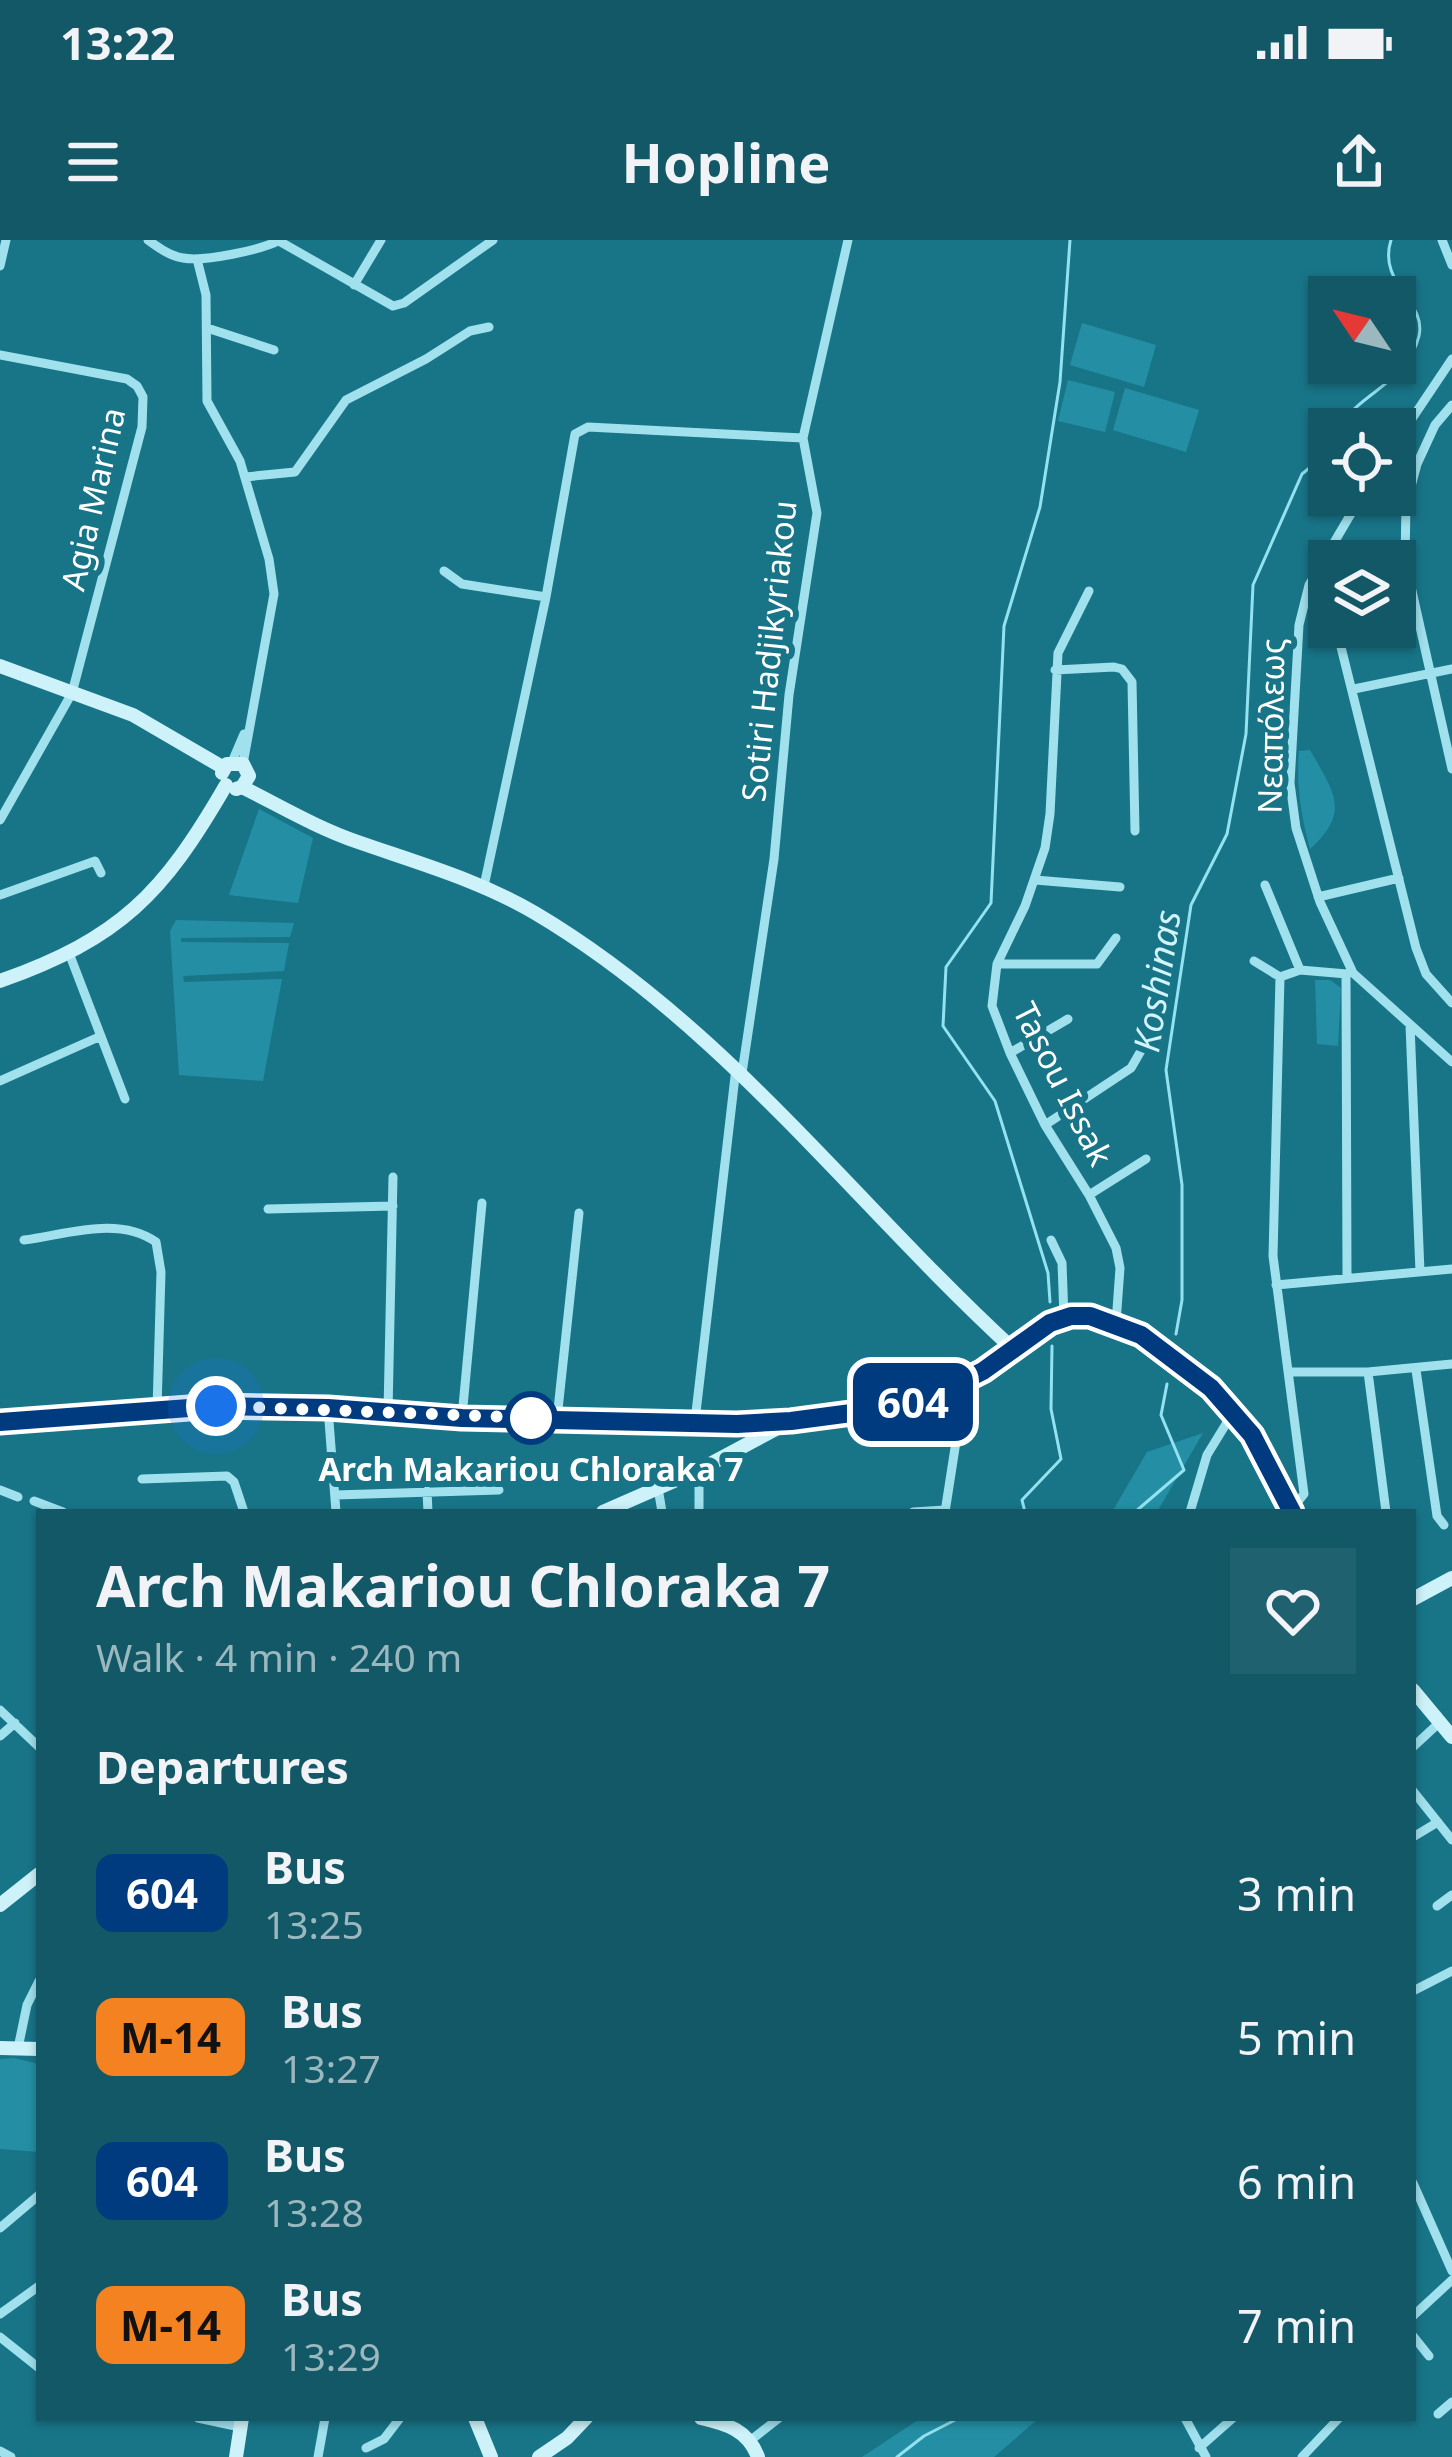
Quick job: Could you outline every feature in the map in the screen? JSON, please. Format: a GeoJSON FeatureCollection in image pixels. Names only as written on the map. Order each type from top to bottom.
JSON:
{"type":"FeatureCollection","features":[{"type":"Feature","properties":{"kind":"main road"},"geometry":{"type":"LineString","coordinates":[[0,666],[134,716],[332,832],[484,886],[539,915],[607,963],[739,1070],[1013,1349]]}},
{"type":"Feature","properties":{"kind":"main road"},"geometry":{"type":"LineString","coordinates":[[0,981],[69,953],[127,916],[186,854],[236,776]]}},
{"type":"Feature","properties":{"kind":"main road"},"geometry":{"type":"LineString","coordinates":[[0,1422],[157,1409],[328,1408],[462,1418],[791,1421],[913,1402],[949,1390],[988,1368],[1040,1328],[1064,1318],[1090,1316],[1141,1335],[1196,1374],[1252,1435],[1290,1509]]}},
{"type":"Feature","properties":{"kind":"main road"},"geometry":{"type":"LineString","coordinates":[[988,1326],[1006,1332],[1040,1328]]}},
{"type":"Feature","properties":{"kind":"main road"},"geometry":{"type":"LineString","coordinates":[[988,1326],[997,1349],[988,1368]]}},
{"type":"Feature","properties":{"kind":"main road"},"geometry":{"type":"LineString","coordinates":[[610,1509],[699,1470],[791,1421]]}},
{"type":"Feature","properties":{"kind":"main road"},"geometry":{"type":"LineString","coordinates":[[735,1451],[737,1424]]}},
{"type":"Feature","properties":{"kind":"main road"},"geometry":{"type":"LineString","coordinates":[[1416,1598],[1452,1578]]}},
{"type":"Feature","properties":{"kind":"main road"},"geometry":{"type":"LineString","coordinates":[[1416,1694],[1452,1737]]}},
{"type":"Feature","properties":{"kind":"main road"},"geometry":{"type":"LineString","coordinates":[[0,1905],[36,1876]]}},
{"type":"Feature","properties":{"kind":"main road"},"geometry":{"type":"LineString","coordinates":[[0,2048],[36,2049]]}},
{"type":"Feature","properties":{"kind":"main road"},"geometry":{"type":"LineString","coordinates":[[476,2421],[491,2457]]}},
{"type":"Feature","properties":{"kind":"main road"},"geometry":{"type":"LineString","coordinates":[[539,2457],[583,2421]]}},
{"type":"Feature","properties":{"kind":"main road"},"geometry":{"type":"LineString","coordinates":[[731,2422],[751,2440],[758,2457]]}},
{"type":"Feature","properties":{"kind":"main road"},"geometry":{"type":"LineString","coordinates":[[236,2457],[241,2423]]}},
{"type":"Feature","properties":{"kind":"street"},"geometry":{"type":"LineString","coordinates":[[0,266],[6,240]]}},
{"type":"Feature","properties":{"kind":"street"},"geometry":{"type":"LineString","coordinates":[[148,240],[172,255],[197,259],[255,251],[279,240],[382,304],[398,305],[493,240]]}},
{"type":"Feature","properties":{"kind":"street"},"geometry":{"type":"LineString","coordinates":[[354,285],[380,240]]}},
{"type":"Feature","properties":{"kind":"street","name":"Sotiri Hadjikyriakou"},"geometry":{"type":"LineString","coordinates":[[695,1421],[818,513],[803,438],[848,240]]}},
{"type":"Feature","properties":{"kind":"street"},"geometry":{"type":"LineString","coordinates":[[1442,240],[1452,265]]}},
{"type":"Feature","properties":{"kind":"street"},"geometry":{"type":"LineString","coordinates":[[197,259],[206,295],[207,401],[245,477],[274,594],[236,776]]}},
{"type":"Feature","properties":{"kind":"street"},"geometry":{"type":"LineString","coordinates":[[245,477],[295,472],[346,400],[470,331],[489,327]]}},
{"type":"Feature","properties":{"kind":"street"},"geometry":{"type":"LineString","coordinates":[[207,328],[274,350]]}},
{"type":"Feature","properties":{"kind":"street","name":"Agia Marina"},"geometry":{"type":"LineString","coordinates":[[0,355],[121,376],[133,382],[143,397],[131,480],[72,693]]}},
{"type":"Feature","properties":{"kind":"street"},"geometry":{"type":"LineString","coordinates":[[1416,413],[1452,359]]}},
{"type":"Feature","properties":{"kind":"street"},"geometry":{"type":"LineString","coordinates":[[1452,405],[1426,444],[1406,505],[1405,560],[1452,769]]}},
{"type":"Feature","properties":{"kind":"street"},"geometry":{"type":"LineString","coordinates":[[484,886],[546,597],[573,438],[582,428],[803,438]]}},
{"type":"Feature","properties":{"kind":"street"},"geometry":{"type":"LineString","coordinates":[[444,571],[462,584],[546,597]]}},
{"type":"Feature","properties":{"kind":"street","name":"Νεαπόλεως"},"geometry":{"type":"LineString","coordinates":[[1308,589],[1299,626],[1290,783],[1296,828],[1350,974],[1452,1062]]}},
{"type":"Feature","properties":{"kind":"street","name":"Tasou Issak"},"geometry":{"type":"LineString","coordinates":[[1089,591],[1062,638],[1055,670],[1050,814],[1035,880],[997,964],[992,1006],[1045,1124],[1089,1195],[1120,1259],[1116,1323]]}},
{"type":"Feature","properties":{"kind":"street"},"geometry":{"type":"LineString","coordinates":[[1342,648],[1422,966],[1452,1003]]}},
{"type":"Feature","properties":{"kind":"street"},"geometry":{"type":"LineString","coordinates":[[1055,670],[1114,667],[1132,682],[1135,831]]}},
{"type":"Feature","properties":{"kind":"street"},"geometry":{"type":"LineString","coordinates":[[1354,689],[1452,669]]}},
{"type":"Feature","properties":{"kind":"street"},"geometry":{"type":"LineString","coordinates":[[0,820],[72,693]]}},
{"type":"Feature","properties":{"kind":"street"},"geometry":{"type":"LineString","coordinates":[[0,895],[95,861],[100,873]]}},
{"type":"Feature","properties":{"kind":"street"},"geometry":{"type":"LineString","coordinates":[[1318,897],[1399,878]]}},
{"type":"Feature","properties":{"kind":"street"},"geometry":{"type":"LineString","coordinates":[[1035,880],[1120,887]]}},
{"type":"Feature","properties":{"kind":"street"},"geometry":{"type":"LineString","coordinates":[[1265,885],[1300,970]]}},
{"type":"Feature","properties":{"kind":"street"},"geometry":{"type":"LineString","coordinates":[[997,964],[1097,964],[1116,938]]}},
{"type":"Feature","properties":{"kind":"street"},"geometry":{"type":"LineString","coordinates":[[69,953],[125,1099]]}},
{"type":"Feature","properties":{"kind":"street"},"geometry":{"type":"LineString","coordinates":[[1254,961],[1280,977]]}},
{"type":"Feature","properties":{"kind":"street"},"geometry":{"type":"LineString","coordinates":[[1280,977],[1300,970],[1350,974],[1347,1276]]}},
{"type":"Feature","properties":{"kind":"street"},"geometry":{"type":"LineString","coordinates":[[1280,977],[1273,1256],[1304,1494],[1293,1509]]}},
{"type":"Feature","properties":{"kind":"street"},"geometry":{"type":"LineString","coordinates":[[1010,1053],[1068,1019]]}},
{"type":"Feature","properties":{"kind":"street"},"geometry":{"type":"LineString","coordinates":[[1410,1024],[1420,1272]]}},
{"type":"Feature","properties":{"kind":"street"},"geometry":{"type":"LineString","coordinates":[[0,1081],[101,1036]]}},
{"type":"Feature","properties":{"kind":"street"},"geometry":{"type":"LineString","coordinates":[[1045,1124],[1132,1069],[1142,1049]]}},
{"type":"Feature","properties":{"kind":"street"},"geometry":{"type":"LineString","coordinates":[[1089,1195],[1146,1159]]}},
{"type":"Feature","properties":{"kind":"street"},"geometry":{"type":"LineString","coordinates":[[388,1412],[393,1177]]}},
{"type":"Feature","properties":{"kind":"street"},"geometry":{"type":"LineString","coordinates":[[462,1418],[482,1203]]}},
{"type":"Feature","properties":{"kind":"street"},"geometry":{"type":"LineString","coordinates":[[268,1209],[393,1206]]}},
{"type":"Feature","properties":{"kind":"street"},"geometry":{"type":"LineString","coordinates":[[556,1419],[579,1213]]}},
{"type":"Feature","properties":{"kind":"street"},"geometry":{"type":"LineString","coordinates":[[24,1240],[88,1228],[140,1232],[156,1242],[160,1273],[157,1409]]}},
{"type":"Feature","properties":{"kind":"street"},"geometry":{"type":"LineString","coordinates":[[1051,1240],[1062,1263],[1064,1318]]}},
{"type":"Feature","properties":{"kind":"street"},"geometry":{"type":"LineString","coordinates":[[1276,1285],[1452,1269]]}},
{"type":"Feature","properties":{"kind":"street"},"geometry":{"type":"LineString","coordinates":[[1288,1372],[1416,1370],[1452,1364]]}},
{"type":"Feature","properties":{"kind":"street"},"geometry":{"type":"LineString","coordinates":[[1416,1370],[1437,1516],[1444,1525]]}},
{"type":"Feature","properties":{"kind":"street"},"geometry":{"type":"LineString","coordinates":[[1368,1372],[1387,1509]]}},
{"type":"Feature","properties":{"kind":"street"},"geometry":{"type":"LineString","coordinates":[[328,1408],[336,1509]]}},
{"type":"Feature","properties":{"kind":"street"},"geometry":{"type":"LineString","coordinates":[[1191,1509],[1208,1455],[1234,1411]]}},
{"type":"Feature","properties":{"kind":"street"},"geometry":{"type":"LineString","coordinates":[[944,1509],[960,1416]]}},
{"type":"Feature","properties":{"kind":"street"},"geometry":{"type":"LineString","coordinates":[[699,1470],[699,1509]]}},
{"type":"Feature","properties":{"kind":"street"},"geometry":{"type":"LineString","coordinates":[[142,1479],[227,1476],[234,1482],[243,1509]]}},
{"type":"Feature","properties":{"kind":"street"},"geometry":{"type":"LineString","coordinates":[[658,1488],[662,1509]]}},
{"type":"Feature","properties":{"kind":"street"},"geometry":{"type":"LineString","coordinates":[[0,1490],[18,1497]]}},
{"type":"Feature","properties":{"kind":"street"},"geometry":{"type":"LineString","coordinates":[[335,1495],[499,1490]]}},
{"type":"Feature","properties":{"kind":"street"},"geometry":{"type":"LineString","coordinates":[[427,1491],[428,1509]]}},
{"type":"Feature","properties":{"kind":"street"},"geometry":{"type":"LineString","coordinates":[[34,1501],[55,1509]]}},
{"type":"Feature","properties":{"kind":"street"},"geometry":{"type":"LineString","coordinates":[[0,1710],[36,1744]]}},
{"type":"Feature","properties":{"kind":"street"},"geometry":{"type":"LineString","coordinates":[[1416,1744],[1440,1722]]}},
{"type":"Feature","properties":{"kind":"street"},"geometry":{"type":"LineString","coordinates":[[0,1736],[15,1723]]}},
{"type":"Feature","properties":{"kind":"street"},"geometry":{"type":"LineString","coordinates":[[1416,1796],[1452,1840]]}},
{"type":"Feature","properties":{"kind":"street"},"geometry":{"type":"LineString","coordinates":[[1416,1835],[1438,1822]]}},
{"type":"Feature","properties":{"kind":"street"},"geometry":{"type":"LineString","coordinates":[[1437,1906],[1452,1895]]}},
{"type":"Feature","properties":{"kind":"street"},"geometry":{"type":"LineString","coordinates":[[1416,1989],[1452,1971]]}},
{"type":"Feature","properties":{"kind":"street"},"geometry":{"type":"LineString","coordinates":[[18,2048],[36,1987]]}},
{"type":"Feature","properties":{"kind":"street"},"geometry":{"type":"LineString","coordinates":[[1416,2197],[1452,2271]]}},
{"type":"Feature","properties":{"kind":"street"},"geometry":{"type":"LineString","coordinates":[[0,2228],[36,2198]]}},
{"type":"Feature","properties":{"kind":"street"},"geometry":{"type":"LineString","coordinates":[[1416,2313],[1452,2280]]}},
{"type":"Feature","properties":{"kind":"street"},"geometry":{"type":"LineString","coordinates":[[0,2314],[36,2288]]}},
{"type":"Feature","properties":{"kind":"street"},"geometry":{"type":"LineString","coordinates":[[0,2337],[36,2366]]}},
{"type":"Feature","properties":{"kind":"street"},"geometry":{"type":"LineString","coordinates":[[1416,2340],[1429,2356]]}},
{"type":"Feature","properties":{"kind":"street"},"geometry":{"type":"LineString","coordinates":[[318,2457],[324,2421]]}},
{"type":"Feature","properties":{"kind":"street"},"geometry":{"type":"LineString","coordinates":[[366,2448],[384,2439],[398,2421]]}},
{"type":"Feature","properties":{"kind":"street"},"geometry":{"type":"LineString","coordinates":[[751,2440],[774,2421]]}},
{"type":"Feature","properties":{"kind":"street"},"geometry":{"type":"LineString","coordinates":[[1186,2421],[1202,2452],[1230,2421]]}},
{"type":"Feature","properties":{"kind":"street"},"geometry":{"type":"LineString","coordinates":[[1302,2457],[1336,2421]]}},
{"type":"Feature","properties":{"kind":"street"},"geometry":{"type":"LineString","coordinates":[[0,2451],[11,2457]]}},
{"type":"Feature","properties":{"kind":"shaded area"},"geometry":{"type":"Polygon","coordinates":[[[1082,323],[1156,345],[1144,387],[1070,365],[1082,323]]]}},
{"type":"Feature","properties":{"kind":"shaded area"},"geometry":{"type":"Polygon","coordinates":[[[1068,380],[1115,392],[1105,432],[1058,421],[1068,380]]]}},
{"type":"Feature","properties":{"kind":"shaded area"},"geometry":{"type":"Polygon","coordinates":[[[1125,388],[1199,410],[1186,452],[1113,430],[1125,388]]]}},
{"type":"Feature","properties":{"kind":"shaded area"},"geometry":{"type":"Polygon","coordinates":[[[1310,750],[1331,790],[1334,812],[1331,824],[1310,849],[1298,776],[1299,751],[1310,750]]]}},
{"type":"Feature","properties":{"kind":"shaded area"},"geometry":{"type":"Polygon","coordinates":[[[259,809],[313,838],[298,903],[229,895],[259,809]]]}},
{"type":"Feature","properties":{"kind":"shaded area"},"geometry":{"type":"Polygon","coordinates":[[[176,920],[294,923],[290,937],[181,938],[181,942],[289,943],[284,971],[183,976],[184,982],[282,979],[263,1081],[179,1075],[170,931],[176,920]]]}},
{"type":"Feature","properties":{"kind":"shaded area"},"geometry":{"type":"Polygon","coordinates":[[[1315,980],[1330,980],[1341,988],[1338,1046],[1317,1044],[1315,980]]]}},
{"type":"Feature","properties":{"kind":"shaded area"},"geometry":{"type":"Polygon","coordinates":[[[1203,1433],[1159,1509],[1114,1509],[1147,1452],[1203,1433]]]}},
{"type":"Feature","properties":{"kind":"shaded area"},"geometry":{"type":"Polygon","coordinates":[[[0,2059],[36,2063],[36,2152],[0,2149],[0,2059]]]}},
{"type":"Feature","properties":{"kind":"shaded area"},"geometry":{"type":"Polygon","coordinates":[[[916,2421],[1036,2421],[994,2457],[862,2457],[916,2421]]]}},
{"type":"Feature","properties":{"kind":"waterway"},"geometry":{"type":"LineString","coordinates":[[1050,1302],[1048,1273],[995,1101],[943,1026],[946,967],[991,903],[1004,626],[1040,507],[1060,382],[1070,240]]}},
{"type":"Feature","properties":{"kind":"waterway","name":"Koshinas"},"geometry":{"type":"LineString","coordinates":[[1355,408],[1404,366],[1419,336],[1416,312],[1391,269],[1391,240]]}},
{"type":"Feature","properties":{"kind":"waterway","name":"Koshinas"},"geometry":{"type":"LineString","coordinates":[[1176,1334],[1182,1300],[1182,1185],[1166,1070],[1191,905],[1227,834],[1246,734],[1253,585],[1308,469]]}},
{"type":"Feature","properties":{"kind":"waterway"},"geometry":{"type":"LineString","coordinates":[[1024,1509],[1022,1500],[1061,1459],[1051,1409],[1052,1346]]}},
{"type":"Feature","properties":{"kind":"waterway","name":"Koshinas"},"geometry":{"type":"LineString","coordinates":[[1138,1509],[1184,1470],[1161,1415],[1167,1384]]}},
{"type":"Feature","properties":{"kind":"waterway","name":"Koshinas"},"geometry":{"type":"LineString","coordinates":[[897,2457],[953,2421]]}},
{"type":"Feature","properties":{"kind":"bus line","name":"604"},"geometry":{"type":"LineString","coordinates":[[0,1422],[216,1406],[462,1418],[791,1421],[931,1397],[983,1371],[1040,1328],[1071,1316],[1090,1316],[1141,1335],[1211,1388],[1252,1435],[1290,1509]]}},
{"type":"Feature","properties":{"kind":"place","name":"Arch Makariou Chloraka 7"},"geometry":{"type":"Point","coordinates":[531,1418]}},
{"type":"Feature","properties":{"kind":"route"},"geometry":{"type":"LineString","coordinates":[[216,1406],[537,1418],[531,1418]]}}]}
